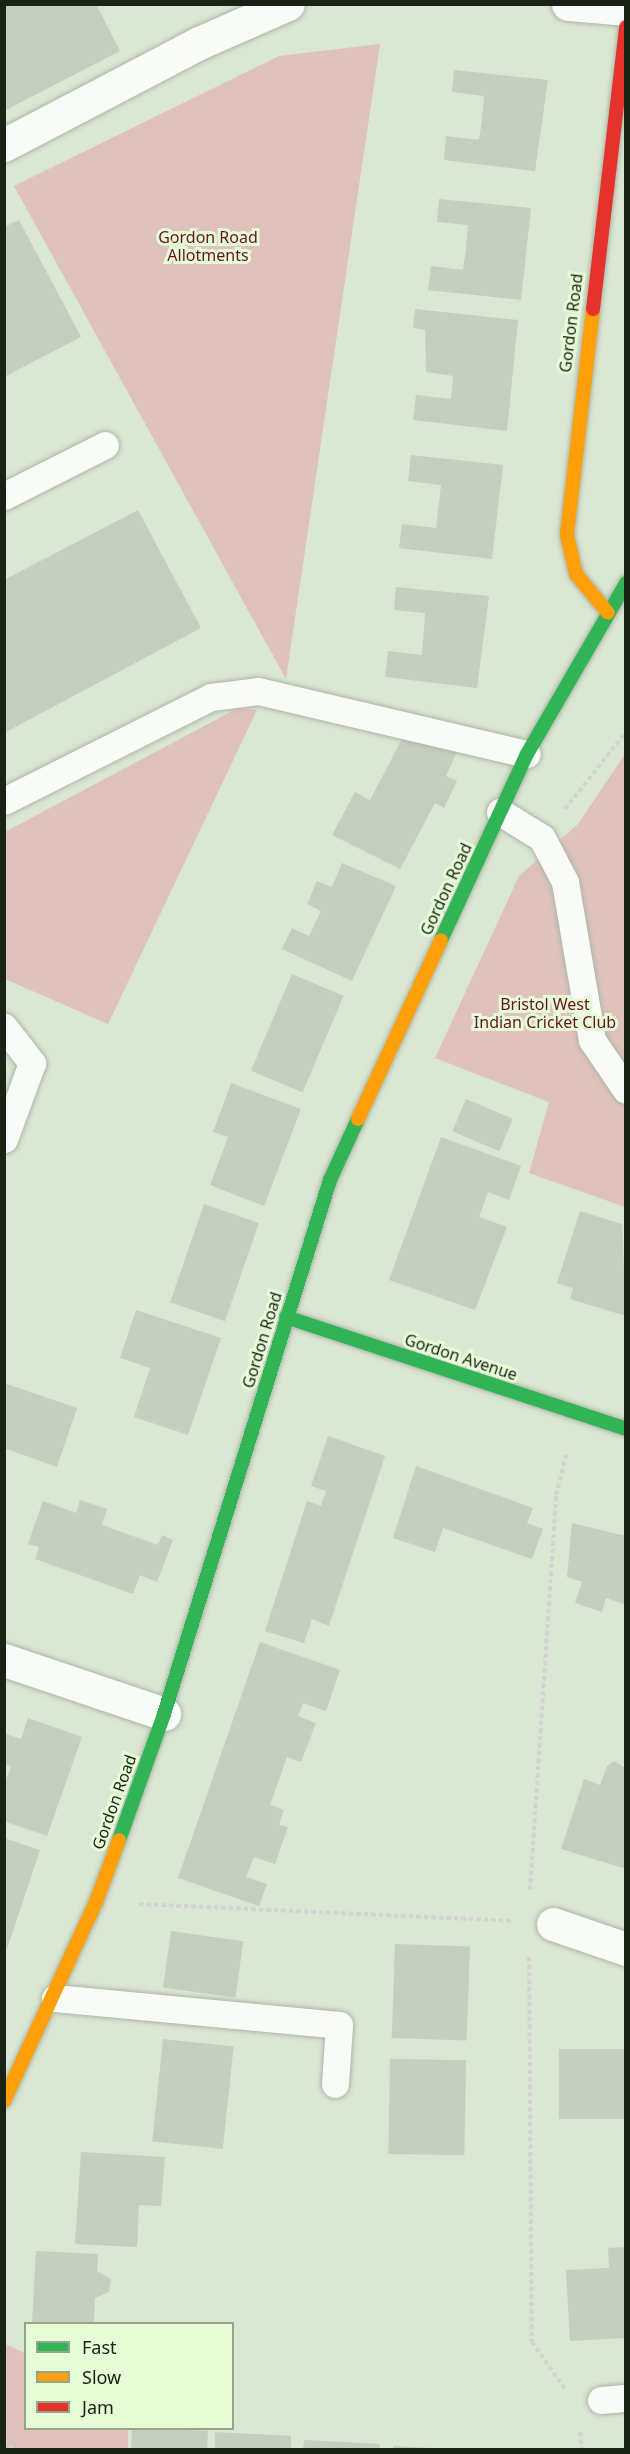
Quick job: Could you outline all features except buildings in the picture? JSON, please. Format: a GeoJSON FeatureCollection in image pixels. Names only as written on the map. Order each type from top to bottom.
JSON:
{"type":"FeatureCollection","features":[{"type":"Feature","properties":{"kind":"main road","name":"Gordon Road"},"geometry":{"type":"LineString","coordinates":[[608,613],[576,574],[567,535],[626,27]]}},
{"type":"Feature","properties":{"kind":"main road","name":"Gordon Road"},"geometry":{"type":"LineString","coordinates":[[4,2101],[55,1998],[96,1902],[164,1714],[330,1179],[527,754],[626,583]]}},
{"type":"Feature","properties":{"kind":"main road","name":"Gordon Avenue"},"geometry":{"type":"LineString","coordinates":[[286,1317],[626,1429]]}},
{"type":"Feature","properties":{"kind":"street"},"geometry":{"type":"LineString","coordinates":[[568,4],[626,9]]}},
{"type":"Feature","properties":{"kind":"street"},"geometry":{"type":"LineString","coordinates":[[4,145],[270,8]]}},
{"type":"Feature","properties":{"kind":"street"},"geometry":{"type":"LineString","coordinates":[[4,1660],[164,1714]]}},
{"type":"Feature","properties":{"kind":"street"},"geometry":{"type":"LineString","coordinates":[[553,1924],[626,1949]]}},
{"type":"Feature","properties":{"kind":"lane"},"geometry":{"type":"LineString","coordinates":[[4,496],[105,445]]}},
{"type":"Feature","properties":{"kind":"lane"},"geometry":{"type":"LineString","coordinates":[[4,801],[212,698],[258,692],[527,754]]}},
{"type":"Feature","properties":{"kind":"lane"},"geometry":{"type":"LineString","coordinates":[[500,812],[542,838],[565,882],[592,1040],[626,1090]]}},
{"type":"Feature","properties":{"kind":"lane"},"geometry":{"type":"LineString","coordinates":[[4,1027],[32,1063],[4,1139]]}},
{"type":"Feature","properties":{"kind":"lane"},"geometry":{"type":"LineString","coordinates":[[55,1998],[339,2025],[335,2084]]}},
{"type":"Feature","properties":{"kind":"path"},"geometry":{"type":"LineString","coordinates":[[542,838],[626,732]]}},
{"type":"Feature","properties":{"kind":"path"},"geometry":{"type":"LineString","coordinates":[[96,1902],[517,1921]]}},
{"type":"Feature","properties":{"kind":"path"},"geometry":{"type":"LineString","coordinates":[[4,2441],[14,2450]]}},
{"type":"Feature","properties":{"kind":"green space","name":"Gordon Road Allotments"},"geometry":{"type":"Polygon","coordinates":[[[380,44],[286,679],[14,186],[279,56],[380,44]]]}},
{"type":"Feature","properties":{"kind":"green space"},"geometry":{"type":"Polygon","coordinates":[[[238,708],[257,710],[108,1024],[5,979],[5,832],[238,708]]]}},
{"type":"Feature","properties":{"kind":"green space","name":"Bristol West Indian Cricket Club"},"geometry":{"type":"Polygon","coordinates":[[[625,754],[625,1207],[529,1173],[549,1102],[435,1058],[519,876],[578,824],[625,754]]]}},
{"type":"Feature","properties":{"kind":"green space"},"geometry":{"type":"Polygon","coordinates":[[[5,2344],[24,2353],[24,2430],[128,2430],[128,2449],[5,2449],[5,2344]]]}},
{"type":"Feature","properties":{"kind":"traffic: fast"},"geometry":{"type":"LineString","coordinates":[[441,940],[527,754],[626,583]]}},
{"type":"Feature","properties":{"kind":"traffic: fast"},"geometry":{"type":"LineString","coordinates":[[119,1840],[164,1714],[330,1180],[358,1119]]}},
{"type":"Feature","properties":{"kind":"traffic: fast"},"geometry":{"type":"LineString","coordinates":[[286,1317],[626,1429]]}},
{"type":"Feature","properties":{"kind":"traffic: slow"},"geometry":{"type":"LineString","coordinates":[[593,309],[567,535],[576,574],[608,613]]}},
{"type":"Feature","properties":{"kind":"traffic: slow"},"geometry":{"type":"LineString","coordinates":[[358,1119],[441,940]]}},
{"type":"Feature","properties":{"kind":"traffic: slow"},"geometry":{"type":"LineString","coordinates":[[4,2101],[96,1902],[119,1840]]}},
{"type":"Feature","properties":{"kind":"traffic: jam"},"geometry":{"type":"LineString","coordinates":[[593,309],[626,27]]}}]}
